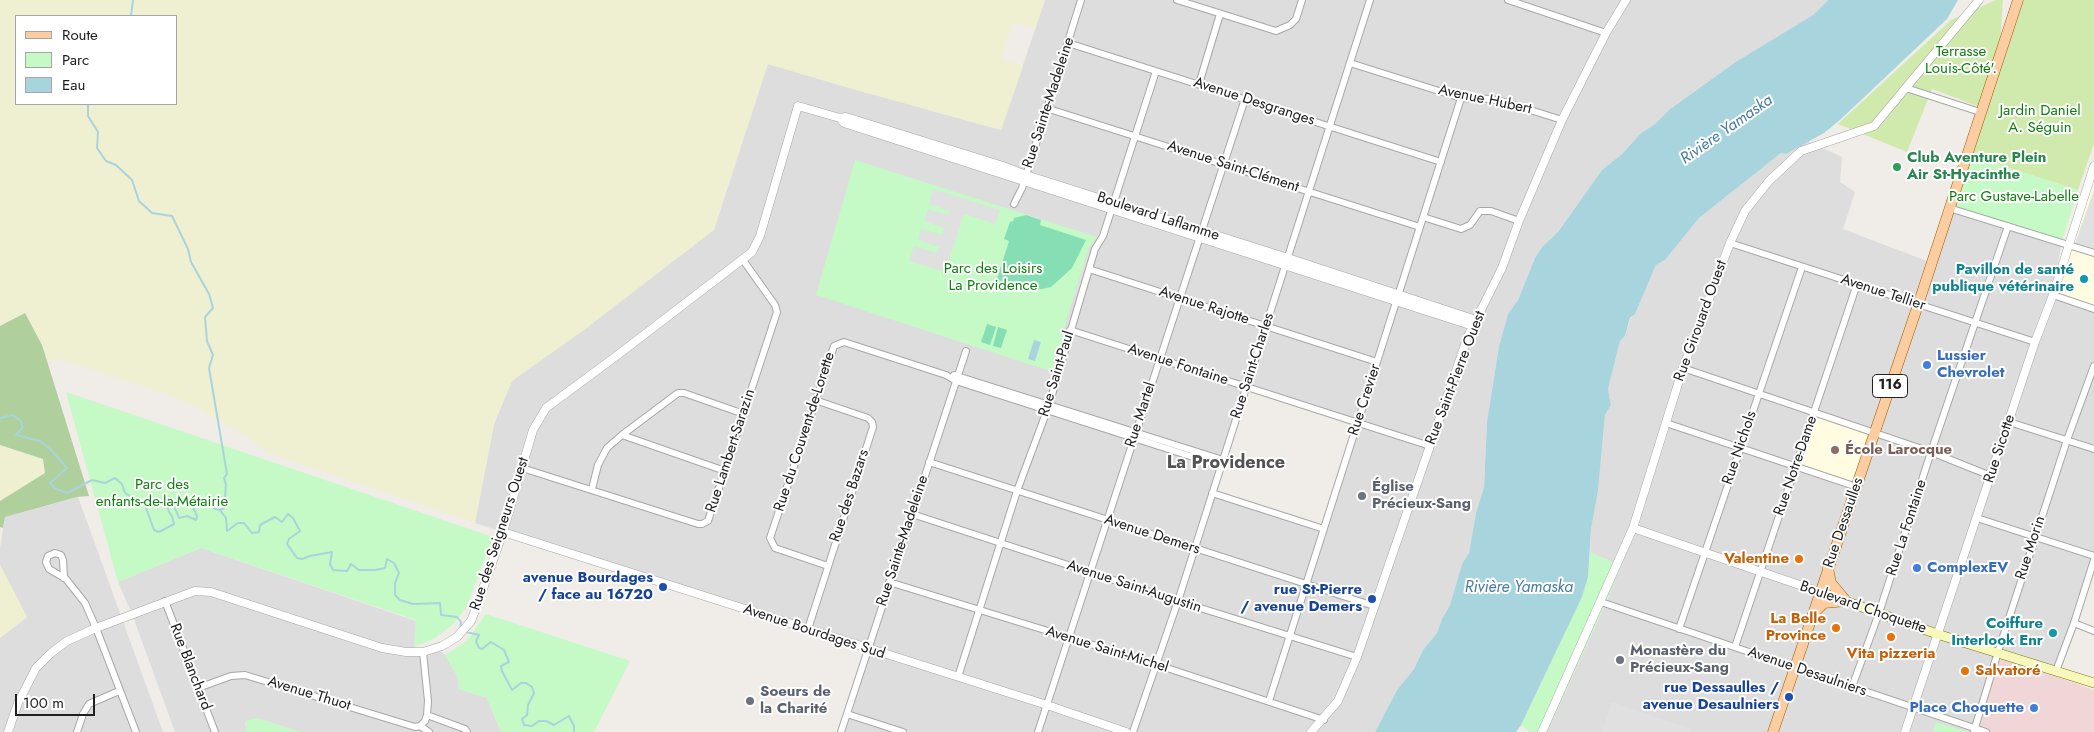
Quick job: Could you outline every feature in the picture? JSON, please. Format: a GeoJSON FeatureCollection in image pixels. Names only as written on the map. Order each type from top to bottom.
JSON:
{"type":"FeatureCollection","features":[{"type":"Feature","properties":{"kind":"main road","name":"Rue Dessaulles"},"geometry":{"type":"LineString","coordinates":[[1773,732],[1918,305],[2018,0]]}},
{"type":"Feature","properties":{"kind":"main road"},"geometry":{"type":"LineString","coordinates":[[1828,568],[1831,583],[1846,601]]}},
{"type":"Feature","properties":{"kind":"main road","name":"Boulevard Choquette"},"geometry":{"type":"LineString","coordinates":[[1820,592],[1937,634],[2094,683]]}},
{"type":"Feature","properties":{"kind":"main road"},"geometry":{"type":"LineString","coordinates":[[1812,616],[1824,603],[1846,601]]}},
{"type":"Feature","properties":{"kind":"street","name":"Rue Sainte-Madeleine"},"geometry":{"type":"LineString","coordinates":[[1014,204],[1081,0]]}},
{"type":"Feature","properties":{"kind":"street"},"geometry":{"type":"LineString","coordinates":[[1177,0],[1276,31],[1290,25],[1296,19],[1302,0]]}},
{"type":"Feature","properties":{"kind":"street","name":"Rue Saint-Charles"},"geometry":{"type":"LineString","coordinates":[[1133,732],[1178,601],[1370,0]]}},
{"type":"Feature","properties":{"kind":"street"},"geometry":{"type":"LineString","coordinates":[[1508,0],[1606,33]]}},
{"type":"Feature","properties":{"kind":"street","name":"Rue Saint-Pierre Ouest"},"geometry":{"type":"LineString","coordinates":[[1311,732],[1324,720],[1338,701],[1357,656],[1474,323],[1502,268],[1519,221],[1562,120],[1606,33],[1626,0]]}},
{"type":"Feature","properties":{"kind":"street","name":"Rue Girouard Ouest"},"geometry":{"type":"LineString","coordinates":[[1542,732],[1633,528],[1683,368],[1730,243],[1745,212],[1769,181],[1801,151],[1837,137],[1874,126],[1979,0]]}},
{"type":"Feature","properties":{"kind":"street"},"geometry":{"type":"LineString","coordinates":[[1199,84],[1220,14]]}},
{"type":"Feature","properties":{"kind":"street","name":"Avenue Desgranges"},"geometry":{"type":"LineString","coordinates":[[1068,43],[1441,162]]}},
{"type":"Feature","properties":{"kind":"street","name":"Avenue Hubert"},"geometry":{"type":"LineString","coordinates":[[1350,63],[1461,98],[1491,99],[1508,102],[1562,120]]}},
{"type":"Feature","properties":{"kind":"street","name":"Rue Saint-Paul"},"geometry":{"type":"LineString","coordinates":[[958,678],[1017,491],[1048,407],[1089,268],[1103,236],[1156,71]]}},
{"type":"Feature","properties":{"kind":"street"},"geometry":{"type":"LineString","coordinates":[[1906,88],[1980,112]]}},
{"type":"Feature","properties":{"kind":"street","name":"Rue Crevier"},"geometry":{"type":"LineString","coordinates":[[1269,701],[1461,98]]}},
{"type":"Feature","properties":{"kind":"street","name":"Rue Martel"},"geometry":{"type":"LineString","coordinates":[[1038,732],[1245,99]]}},
{"type":"Feature","properties":{"kind":"street","name":"Boulevard Laflamme"},"geometry":{"type":"LineString","coordinates":[[798,106],[840,118],[844,123],[1112,205],[1474,323]]}},
{"type":"Feature","properties":{"kind":"street","name":"Rue des Seigneurs Ouest"},"geometry":{"type":"LineString","coordinates":[[8,732],[18,703],[36,668],[51,653],[67,641],[96,628],[195,591],[211,592],[382,648],[406,652],[423,652],[442,646],[456,636],[470,621],[478,603],[503,532],[533,430],[546,408],[752,252],[760,236],[798,106]]}},
{"type":"Feature","properties":{"kind":"street","name":"Avenue Saint-Clément"},"geometry":{"type":"LineString","coordinates":[[1046,108],[1420,227]]}},
{"type":"Feature","properties":{"kind":"street","name":"Rue Sicotte"},"geometry":{"type":"LineString","coordinates":[[1905,732],[2053,294],[2094,166]]}},
{"type":"Feature","properties":{"kind":"street"},"geometry":{"type":"LineString","coordinates":[[1949,208],[2094,253]]}},
{"type":"Feature","properties":{"kind":"street"},"geometry":{"type":"LineString","coordinates":[[1423,217],[1461,229],[1470,225],[1480,211],[1491,211],[1519,221]]}},
{"type":"Feature","properties":{"kind":"street","name":"Rue La Fontaine"},"geometry":{"type":"LineString","coordinates":[[1852,687],[1879,613],[1931,452],[2008,226]]}},
{"type":"Feature","properties":{"kind":"street","name":"Avenue Tellier"},"geometry":{"type":"LineString","coordinates":[[1730,243],[2036,342]]}},
{"type":"Feature","properties":{"kind":"street","name":"Rue Lambert-Sarazin"},"geometry":{"type":"LineString","coordinates":[[522,468],[702,524],[710,518],[777,312],[775,305],[742,260]]}},
{"type":"Feature","properties":{"kind":"street","name":"Rue Nichols"},"geometry":{"type":"LineString","coordinates":[[1679,629],[1802,266]]}},
{"type":"Feature","properties":{"kind":"street","name":"Avenue Rajotte"},"geometry":{"type":"LineString","coordinates":[[1089,268],[1377,362]]}},
{"type":"Feature","properties":{"kind":"street","name":"Rue Notre-Dame"},"geometry":{"type":"LineString","coordinates":[[1735,647],[1857,284]]}},
{"type":"Feature","properties":{"kind":"street"},"geometry":{"type":"LineString","coordinates":[[2053,294],[2094,309]]}},
{"type":"Feature","properties":{"kind":"street","name":"Avenue Fontaine"},"geometry":{"type":"LineString","coordinates":[[1070,330],[1430,446]]}},
{"type":"Feature","properties":{"kind":"street","name":"Rue du Couvent-de-Lorette"},"geometry":{"type":"LineString","coordinates":[[828,566],[775,548],[770,538],[834,346],[844,342],[1222,463]]}},
{"type":"Feature","properties":{"kind":"street","name":"Rue Sainte-Madeleine"},"geometry":{"type":"LineString","coordinates":[[841,732],[966,351]]}},
{"type":"Feature","properties":{"kind":"street","name":"Rue Morin"},"geometry":{"type":"LineString","coordinates":[[1975,730],[2066,440],[2094,366]]}},
{"type":"Feature","properties":{"kind":"street"},"geometry":{"type":"LineString","coordinates":[[1683,368],[1931,452],[1991,476]]}},
{"type":"Feature","properties":{"kind":"street"},"geometry":{"type":"LineString","coordinates":[[592,489],[598,465],[607,448],[678,392],[744,414]]}},
{"type":"Feature","properties":{"kind":"street","name":"Rue des Bazars"},"geometry":{"type":"LineString","coordinates":[[808,630],[872,427],[872,422],[868,418],[815,400]]}},
{"type":"Feature","properties":{"kind":"street"},"geometry":{"type":"LineString","coordinates":[[2009,422],[2094,449]]}},
{"type":"Feature","properties":{"kind":"street"},"geometry":{"type":"LineString","coordinates":[[1666,424],[1857,487]]}},
{"type":"Feature","properties":{"kind":"street"},"geometry":{"type":"LineString","coordinates":[[622,435],[725,470]]}},
{"type":"Feature","properties":{"kind":"street","name":"Avenue Demers"},"geometry":{"type":"LineString","coordinates":[[929,462],[1374,606]]}},
{"type":"Feature","properties":{"kind":"street"},"geometry":{"type":"LineString","coordinates":[[1212,493],[1324,529]]}},
{"type":"Feature","properties":{"kind":"street","name":"Avenue Saint-Augustin"},"geometry":{"type":"LineString","coordinates":[[912,514],[1178,601],[1357,656]]}},
{"type":"Feature","properties":{"kind":"street"},"geometry":{"type":"LineString","coordinates":[[1977,518],[2094,556]]}},
{"type":"Feature","properties":{"kind":"street","name":"Boulevard Choquette"},"geometry":{"type":"LineString","coordinates":[[1633,528],[1820,592]]}},
{"type":"Feature","properties":{"kind":"street","name":"Avenue Bourdages Sud"},"geometry":{"type":"LineString","coordinates":[[503,532],[1047,705],[1126,732]]}},
{"type":"Feature","properties":{"kind":"street"},"geometry":{"type":"LineString","coordinates":[[2056,671],[2094,560]]}},
{"type":"Feature","properties":{"kind":"street"},"geometry":{"type":"LineString","coordinates":[[64,578],[85,603],[136,732]]}},
{"type":"Feature","properties":{"kind":"street","name":"Avenue Saint-Michel"},"geometry":{"type":"LineString","coordinates":[[889,582],[1155,664],[1324,720]]}},
{"type":"Feature","properties":{"kind":"street","name":"Rue Blanchard"},"geometry":{"type":"LineString","coordinates":[[165,602],[215,732]]}},
{"type":"Feature","properties":{"kind":"street","name":"Avenue Desaulniers"},"geometry":{"type":"LineString","coordinates":[[1601,602],[1975,730],[1986,732]]}},
{"type":"Feature","properties":{"kind":"street"},"geometry":{"type":"LineString","coordinates":[[2074,623],[2094,631]]}},
{"type":"Feature","properties":{"kind":"street"},"geometry":{"type":"LineString","coordinates":[[420,726],[425,721],[427,715],[428,701],[423,652]]}},
{"type":"Feature","properties":{"kind":"street","name":"Avenue Thuot"},"geometry":{"type":"LineString","coordinates":[[198,688],[231,676],[245,675],[407,726],[420,726],[429,732]]}},
{"type":"Feature","properties":{"kind":"street"},"geometry":{"type":"LineString","coordinates":[[78,732],[89,704],[119,691]]}},
{"type":"Feature","properties":{"kind":"street"},"geometry":{"type":"LineString","coordinates":[[847,714],[904,732]]}},
{"type":"Feature","properties":{"kind":"street"},"geometry":{"type":"LineString","coordinates":[[427,715],[465,729],[468,732]]}},
{"type":"Feature","properties":{"kind":"shaded area","name":"La Providence"},"geometry":{"type":"Polygon","coordinates":[[[1045,0],[1828,0],[1813,15],[1734,63],[1669,110],[1655,124],[1640,134],[1622,154],[1602,170],[1558,232],[1542,247],[1535,258],[1518,300],[1508,314],[1499,346],[1487,422],[1484,489],[1476,513],[1469,553],[1462,564],[1450,605],[1437,633],[1423,650],[1414,669],[1397,690],[1375,732],[845,732],[871,651],[475,523],[494,424],[512,381],[768,64],[1001,130],[1045,0]],[[1247,387],[1212,496],[1324,533],[1358,422],[1247,387]]]}},
{"type":"Feature","properties":{"kind":"shaded area"},"geometry":{"type":"Polygon","coordinates":[[[1807,141],[1842,157],[1840,182],[1855,192],[1843,229],[1932,263],[1955,206],[2062,240],[2052,296],[2094,310],[2094,566],[2059,671],[1999,652],[1987,732],[1547,732],[1606,603],[1620,566],[1590,552],[1591,529],[1598,491],[1605,415],[1611,405],[1608,389],[1620,341],[1625,336],[1631,318],[1635,314],[1656,265],[1665,260],[1699,218],[1781,153],[1786,154],[1807,141]]]}},
{"type":"Feature","properties":{"kind":"shaded area"},"geometry":{"type":"Polygon","coordinates":[[[2094,166],[2094,309],[2053,295],[2094,166]]]}},
{"type":"Feature","properties":{"kind":"shaded area"},"geometry":{"type":"Polygon","coordinates":[[[933,189],[1000,210],[995,224],[964,214],[945,272],[909,261],[914,246],[937,253],[939,247],[918,240],[921,229],[942,235],[944,228],[924,221],[928,209],[948,215],[950,211],[929,204],[933,189]]]}},
{"type":"Feature","properties":{"kind":"shaded area"},"geometry":{"type":"Polygon","coordinates":[[[2094,190],[2094,253],[2074,246],[2094,190]]]}},
{"type":"Feature","properties":{"kind":"shaded area"},"geometry":{"type":"Polygon","coordinates":[[[1089,248],[1093,250],[1079,295],[1074,296],[1089,248]]]}},
{"type":"Feature","properties":{"kind":"shaded area","name":"École Larocque"},"geometry":{"type":"Polygon","coordinates":[[[1813,413],[1874,434],[1857,487],[1795,467],[1813,413]]]}},
{"type":"Feature","properties":{"kind":"shaded area"},"geometry":{"type":"Polygon","coordinates":[[[78,497],[163,732],[0,732],[0,638],[27,617],[0,565],[0,548],[5,517],[78,497]]]}},
{"type":"Feature","properties":{"kind":"shaded area"},"geometry":{"type":"Polygon","coordinates":[[[201,548],[416,621],[414,652],[437,648],[445,655],[458,677],[459,689],[487,698],[501,732],[300,732],[257,718],[245,722],[247,732],[175,732],[132,614],[118,582],[201,548]]]}},
{"type":"Feature","properties":{"kind":"shaded area","name":"Place Choquette"},"geometry":{"type":"Polygon","coordinates":[[[1997,656],[2094,690],[2094,732],[1987,732],[1975,728],[1997,656]]]}},
{"type":"Feature","properties":{"kind":"shaded area"},"geometry":{"type":"Polygon","coordinates":[[[1612,702],[1691,729],[1690,732],[1602,732],[1612,702]]]}},
{"type":"Feature","properties":{"kind":"green space"},"geometry":{"type":"Polygon","coordinates":[[[0,0],[1045,0],[1035,29],[1013,22],[1001,59],[1023,66],[1001,130],[768,64],[714,230],[584,330],[512,381],[494,424],[475,523],[268,453],[249,437],[188,403],[164,393],[61,359],[46,360],[42,345],[25,313],[0,326],[0,0]]]}},
{"type":"Feature","properties":{"kind":"green space","name":"Terrasse Louis-Côté'."},"geometry":{"type":"Polygon","coordinates":[[[1996,0],[2003,0],[1998,74],[1980,107],[1932,89],[1907,152],[1838,124],[1951,20],[1996,0]]]}},
{"type":"Feature","properties":{"kind":"green space","name":"Jardin Daniel A. Séguin"},"geometry":{"type":"Polygon","coordinates":[[[2024,0],[2094,0],[2094,143],[2078,190],[1972,156],[2024,0]]]}},
{"type":"Feature","properties":{"kind":"green space","name":"Parc Gustave-Labelle"},"geometry":{"type":"Polygon","coordinates":[[[1972,156],[2078,190],[2062,240],[1955,206],[1972,156]]]}},
{"type":"Feature","properties":{"kind":"green space","name":"Parc des Loisirs La Providence"},"geometry":{"type":"Polygon","coordinates":[[[855,160],[1097,237],[1089,248],[1064,328],[1062,345],[1053,372],[816,295],[855,160]]]}},
{"type":"Feature","properties":{"kind":"green space"},"geometry":{"type":"Polygon","coordinates":[[[1026,215],[1041,220],[1040,225],[1086,240],[1072,268],[1051,287],[1027,292],[994,288],[1009,241],[1004,239],[1010,222],[1014,218],[1026,215]]]}},
{"type":"Feature","properties":{"kind":"green space"},"geometry":{"type":"Polygon","coordinates":[[[25,313],[42,345],[89,496],[77,497],[5,517],[3,528],[0,527],[0,501],[45,473],[43,459],[0,445],[0,326],[25,313]]]}},
{"type":"Feature","properties":{"kind":"green space"},"geometry":{"type":"Polygon","coordinates":[[[987,324],[996,327],[990,345],[981,342],[987,324]]]}},
{"type":"Feature","properties":{"kind":"green space"},"geometry":{"type":"Polygon","coordinates":[[[998,327],[1007,330],[1001,348],[993,346],[998,327]]]}},
{"type":"Feature","properties":{"kind":"green space","name":"Parc des enfants-de-la-Métairie"},"geometry":{"type":"Polygon","coordinates":[[[66,392],[493,537],[466,608],[452,625],[435,638],[414,647],[416,620],[201,548],[118,582],[66,392]]]}},
{"type":"Feature","properties":{"kind":"green space"},"geometry":{"type":"Polygon","coordinates":[[[0,445],[43,459],[46,473],[0,501],[0,445]]]}},
{"type":"Feature","properties":{"kind":"green space"},"geometry":{"type":"Polygon","coordinates":[[[1590,552],[1621,566],[1547,732],[1530,732],[1521,725],[1582,597],[1588,577],[1590,552]]]}},
{"type":"Feature","properties":{"kind":"green space"},"geometry":{"type":"Polygon","coordinates":[[[0,565],[27,617],[0,638],[0,565]]]}},
{"type":"Feature","properties":{"kind":"green space"},"geometry":{"type":"Polygon","coordinates":[[[486,614],[630,661],[594,732],[501,732],[487,698],[459,689],[458,677],[445,655],[467,641],[486,614]]]}},
{"type":"Feature","properties":{"kind":"green space"},"geometry":{"type":"Polygon","coordinates":[[[257,718],[300,732],[247,732],[245,721],[257,718]]]}},
{"type":"Feature","properties":{"kind":"green space"},"geometry":{"type":"Polygon","coordinates":[[[1936,722],[1968,732],[1933,732],[1936,722]]]}},
{"type":"Feature","properties":{"kind":"water","name":"Rivière Yamaska"},"geometry":{"type":"Polygon","coordinates":[[[1828,0],[1958,0],[1947,19],[1841,119],[1824,133],[1786,154],[1781,153],[1699,218],[1665,260],[1656,265],[1635,314],[1630,318],[1625,336],[1620,341],[1608,389],[1611,405],[1605,415],[1598,491],[1591,529],[1588,577],[1582,597],[1516,732],[1375,732],[1397,690],[1414,669],[1423,650],[1437,633],[1450,605],[1462,564],[1469,553],[1476,513],[1484,488],[1487,422],[1499,346],[1508,314],[1518,300],[1535,258],[1542,247],[1558,232],[1602,170],[1622,154],[1640,134],[1655,124],[1669,110],[1734,63],[1813,15],[1828,0]]]}},
{"type":"Feature","properties":{"kind":"water"},"geometry":{"type":"Polygon","coordinates":[[[1034,340],[1041,342],[1035,361],[1028,359],[1034,340]]]}},
{"type":"Feature","properties":{"kind":"waterway"},"geometry":{"type":"LineString","coordinates":[[131,15],[133,0]]}},
{"type":"Feature","properties":{"kind":"waterway"},"geometry":{"type":"LineString","coordinates":[[88,105],[88,116],[98,132],[97,148],[106,161],[116,165],[132,180],[139,201],[152,213],[172,216],[188,249],[191,262],[209,294],[213,308],[205,317],[207,341],[213,355],[209,368],[227,474],[224,478],[226,485],[224,508],[220,510]]}},
{"type":"Feature","properties":{"kind":"waterway"},"geometry":{"type":"LineString","coordinates":[[0,418],[13,415],[21,421],[23,427],[16,435],[40,441],[67,468],[50,483],[54,488],[67,493],[92,480],[105,483],[115,478],[122,484],[125,493],[145,505],[154,530],[159,532],[174,524],[167,506],[173,503],[179,518],[187,516],[196,520],[197,516],[193,507],[196,500],[209,504],[215,509],[220,510],[226,518],[227,531],[238,523],[244,523],[252,533],[259,532],[260,525],[275,517],[282,522],[288,514],[293,518],[300,531],[289,539],[287,544],[297,558],[302,559],[332,552],[330,564],[333,570],[347,571],[351,564],[359,570],[385,568],[387,559],[394,563],[399,573],[395,583],[395,595],[400,600],[413,604],[440,603],[441,615],[457,617],[461,622],[460,629]]}},
{"type":"Feature","properties":{"kind":"waterway"},"geometry":{"type":"LineString","coordinates":[[466,632],[479,635],[476,641],[479,648],[482,649],[491,642],[504,650],[509,662],[501,666],[512,690],[521,683],[526,683],[532,687],[534,693],[528,705],[527,715],[522,719],[524,725],[532,726],[539,721],[546,721],[554,725],[569,716],[574,726],[574,732]]}},
{"type":"Feature","properties":{"kind":"place","name":"Club Aventure Plein Air St-Hyacinthe"},"geometry":{"type":"Point","coordinates":[1897,167]}},
{"type":"Feature","properties":{"kind":"place","name":"Pavillon de santé publique vétérinaire"},"geometry":{"type":"Point","coordinates":[2084,279]}},
{"type":"Feature","properties":{"kind":"place","name":"Lussier Chevrolet"},"geometry":{"type":"Point","coordinates":[1927,365]}},
{"type":"Feature","properties":{"kind":"place","name":"École Larocque"},"geometry":{"type":"Point","coordinates":[1835,450]}},
{"type":"Feature","properties":{"kind":"place","name":"Église Précieux-Sang"},"geometry":{"type":"Point","coordinates":[1362,496]}},
{"type":"Feature","properties":{"kind":"place","name":"Valentine"},"geometry":{"type":"Point","coordinates":[1799,559]}},
{"type":"Feature","properties":{"kind":"place","name":"ComplexEV"},"geometry":{"type":"Point","coordinates":[1917,568]}},
{"type":"Feature","properties":{"kind":"place","name":"avenue Bourdages / face au 16720"},"geometry":{"type":"Point","coordinates":[663,587]}},
{"type":"Feature","properties":{"kind":"place","name":"rue St-Pierre / avenue Demers"},"geometry":{"type":"Point","coordinates":[1372,599]}},
{"type":"Feature","properties":{"kind":"place","name":"La Belle Province"},"geometry":{"type":"Point","coordinates":[1836,628]}},
{"type":"Feature","properties":{"kind":"place","name":"Coiffure Interlook Enr"},"geometry":{"type":"Point","coordinates":[2053,633]}},
{"type":"Feature","properties":{"kind":"place","name":"Vita pizzeria"},"geometry":{"type":"Point","coordinates":[1891,637]}},
{"type":"Feature","properties":{"kind":"place","name":"Monastère du Précieux-Sang"},"geometry":{"type":"Point","coordinates":[1620,660]}},
{"type":"Feature","properties":{"kind":"place","name":"Salvatoré"},"geometry":{"type":"Point","coordinates":[1965,671]}},
{"type":"Feature","properties":{"kind":"place","name":"rue Dessaulles / avenue Desaulniers"},"geometry":{"type":"Point","coordinates":[1789,697]}},
{"type":"Feature","properties":{"kind":"place","name":"Soeurs de la Charité"},"geometry":{"type":"Point","coordinates":[750,701]}},
{"type":"Feature","properties":{"kind":"place","name":"Place Choquette"},"geometry":{"type":"Point","coordinates":[2034,708]}},
{"type":"Feature","properties":{"kind":"district","name":"La Providence"},"geometry":{"type":"Point","coordinates":[1226,464]}}]}
